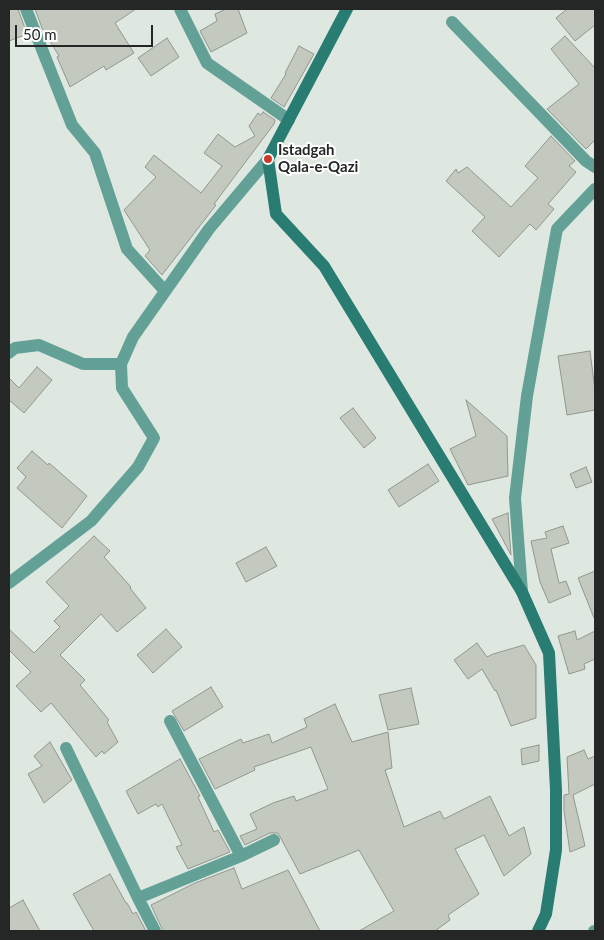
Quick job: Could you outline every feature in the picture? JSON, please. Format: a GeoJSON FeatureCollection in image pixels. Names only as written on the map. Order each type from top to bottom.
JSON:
{"type":"FeatureCollection","features":[{"type":"Feature","properties":{"kind":"street"},"geometry":{"type":"LineString","coordinates":[[26,9],[72,125],[95,153],[127,249],[165,291]]}},
{"type":"Feature","properties":{"kind":"street"},"geometry":{"type":"LineString","coordinates":[[180,9],[207,63],[289,120]]}},
{"type":"Feature","properties":{"kind":"street"},"geometry":{"type":"LineString","coordinates":[[9,583],[92,521],[138,467],[154,438],[122,388],[121,364],[133,337],[209,229],[268,159],[347,9]]}},
{"type":"Feature","properties":{"kind":"street"},"geometry":{"type":"LineString","coordinates":[[452,22],[586,161],[595,167]]}},
{"type":"Feature","properties":{"kind":"street"},"geometry":{"type":"LineString","coordinates":[[268,159],[276,214],[324,266],[522,592],[549,653],[556,790],[556,850],[546,914],[538,931]]}},
{"type":"Feature","properties":{"kind":"street"},"geometry":{"type":"LineString","coordinates":[[522,592],[515,498],[527,396],[556,229],[595,190]]}},
{"type":"Feature","properties":{"kind":"street"},"geometry":{"type":"LineString","coordinates":[[9,353],[15,348],[39,345],[84,364],[121,364]]}},
{"type":"Feature","properties":{"kind":"street"},"geometry":{"type":"LineString","coordinates":[[170,721],[241,856]]}},
{"type":"Feature","properties":{"kind":"street"},"geometry":{"type":"LineString","coordinates":[[66,748],[138,898],[156,931]]}},
{"type":"Feature","properties":{"kind":"street"},"geometry":{"type":"LineString","coordinates":[[138,898],[241,856],[274,840]]}},
{"type":"Feature","properties":{"kind":"building"},"geometry":{"type":"Polygon","coordinates":[[[9,9],[18,9],[27,34],[9,41],[9,9]]]}},
{"type":"Feature","properties":{"kind":"building"},"geometry":{"type":"Polygon","coordinates":[[[35,9],[136,9],[115,23],[134,53],[106,70],[104,66],[70,87],[57,57],[59,56],[42,28],[35,9]]]}},
{"type":"Feature","properties":{"kind":"building"},"geometry":{"type":"Polygon","coordinates":[[[226,9],[238,9],[247,33],[211,52],[200,31],[217,21],[215,14],[226,9]]]}},
{"type":"Feature","properties":{"kind":"building"},"geometry":{"type":"Polygon","coordinates":[[[567,9],[595,9],[595,25],[575,41],[556,18],[567,9]]]}},
{"type":"Feature","properties":{"kind":"building"},"geometry":{"type":"Polygon","coordinates":[[[565,36],[595,68],[595,140],[586,149],[547,109],[579,84],[551,49],[565,36]]]}},
{"type":"Feature","properties":{"kind":"building"},"geometry":{"type":"Polygon","coordinates":[[[167,38],[179,57],[151,76],[138,58],[167,38]]]}},
{"type":"Feature","properties":{"kind":"building"},"geometry":{"type":"Polygon","coordinates":[[[299,46],[314,54],[284,107],[271,98],[286,74],[299,46]]]}},
{"type":"Feature","properties":{"kind":"building"},"geometry":{"type":"Polygon","coordinates":[[[263,112],[275,120],[274,124],[214,204],[216,205],[162,275],[145,256],[150,250],[124,210],[156,177],[145,167],[154,155],[201,193],[222,166],[204,153],[218,134],[235,147],[255,136],[249,126],[258,113],[261,115],[263,112]]]}},
{"type":"Feature","properties":{"kind":"building"},"geometry":{"type":"Polygon","coordinates":[[[551,136],[575,161],[569,166],[576,172],[548,204],[554,209],[536,230],[530,224],[499,257],[472,231],[485,217],[446,181],[456,169],[458,173],[467,167],[511,207],[538,178],[525,166],[551,136]]]}},
{"type":"Feature","properties":{"kind":"building"},"geometry":{"type":"Polygon","coordinates":[[[590,351],[595,390],[595,410],[567,415],[558,356],[590,351]]]}},
{"type":"Feature","properties":{"kind":"building"},"geometry":{"type":"Polygon","coordinates":[[[37,367],[52,380],[24,413],[9,400],[9,378],[19,388],[37,367]]]}},
{"type":"Feature","properties":{"kind":"building"},"geometry":{"type":"Polygon","coordinates":[[[466,400],[507,436],[508,476],[468,485],[450,449],[476,436],[466,400]]]}},
{"type":"Feature","properties":{"kind":"building"},"geometry":{"type":"Polygon","coordinates":[[[353,408],[376,438],[364,448],[340,418],[353,408]]]}},
{"type":"Feature","properties":{"kind":"building"},"geometry":{"type":"Polygon","coordinates":[[[32,451],[87,496],[62,528],[17,488],[26,477],[17,468],[32,451]]]}},
{"type":"Feature","properties":{"kind":"building"},"geometry":{"type":"Polygon","coordinates":[[[428,464],[439,481],[399,507],[388,490],[428,464]]]}},
{"type":"Feature","properties":{"kind":"building"},"geometry":{"type":"Polygon","coordinates":[[[586,467],[592,482],[576,488],[570,474],[586,467]]]}},
{"type":"Feature","properties":{"kind":"building"},"geometry":{"type":"Polygon","coordinates":[[[508,513],[511,555],[492,519],[508,513]]]}},
{"type":"Feature","properties":{"kind":"building"},"geometry":{"type":"Polygon","coordinates":[[[563,526],[569,543],[551,549],[559,583],[566,581],[571,594],[549,603],[540,582],[531,541],[547,538],[545,532],[563,526]]]}},
{"type":"Feature","properties":{"kind":"building"},"geometry":{"type":"Polygon","coordinates":[[[94,536],[110,551],[104,557],[131,587],[146,608],[117,632],[101,614],[60,655],[85,680],[80,685],[109,720],[107,722],[118,742],[104,754],[102,751],[96,757],[51,703],[41,712],[16,686],[31,672],[9,650],[9,629],[34,653],[60,627],[54,621],[69,606],[46,582],[94,536]]]}},
{"type":"Feature","properties":{"kind":"building"},"geometry":{"type":"Polygon","coordinates":[[[266,547],[277,566],[246,582],[236,563],[266,547]]]}},
{"type":"Feature","properties":{"kind":"building"},"geometry":{"type":"Polygon","coordinates":[[[595,571],[595,618],[594,618],[578,578],[595,571]]]}},
{"type":"Feature","properties":{"kind":"building"},"geometry":{"type":"Polygon","coordinates":[[[166,629],[182,647],[153,673],[137,655],[166,629]]]}},
{"type":"Feature","properties":{"kind":"building"},"geometry":{"type":"Polygon","coordinates":[[[575,631],[577,640],[595,631],[595,659],[584,664],[585,669],[569,674],[558,636],[575,631]]]}},
{"type":"Feature","properties":{"kind":"building"},"geometry":{"type":"Polygon","coordinates":[[[477,643],[487,657],[524,645],[536,665],[536,718],[511,726],[496,690],[482,669],[468,679],[454,660],[477,643]]]}},
{"type":"Feature","properties":{"kind":"building"},"geometry":{"type":"Polygon","coordinates":[[[211,687],[223,707],[184,731],[172,711],[211,687]]]}},
{"type":"Feature","properties":{"kind":"building"},"geometry":{"type":"Polygon","coordinates":[[[411,688],[419,724],[388,730],[379,695],[411,688]]]}},
{"type":"Feature","properties":{"kind":"building"},"geometry":{"type":"Polygon","coordinates":[[[335,704],[352,742],[388,732],[392,768],[385,770],[404,827],[440,811],[444,819],[490,796],[509,836],[524,827],[531,854],[504,876],[484,835],[455,849],[479,894],[448,915],[450,920],[435,931],[359,931],[394,911],[359,850],[300,874],[278,833],[270,833],[245,845],[240,836],[257,829],[250,814],[294,796],[296,801],[328,789],[311,747],[254,767],[255,770],[215,789],[199,759],[241,739],[243,743],[269,734],[272,743],[307,727],[304,719],[335,704]]]}},
{"type":"Feature","properties":{"kind":"building"},"geometry":{"type":"Polygon","coordinates":[[[50,742],[72,780],[44,803],[28,774],[42,766],[34,756],[50,742]]]}},
{"type":"Feature","properties":{"kind":"building"},"geometry":{"type":"Polygon","coordinates":[[[539,745],[539,761],[522,765],[521,749],[539,745]]]}},
{"type":"Feature","properties":{"kind":"building"},"geometry":{"type":"Polygon","coordinates":[[[584,750],[588,759],[595,756],[595,784],[573,795],[585,846],[570,852],[564,811],[564,795],[569,794],[567,757],[584,750]]]}},
{"type":"Feature","properties":{"kind":"building"},"geometry":{"type":"Polygon","coordinates":[[[180,759],[200,796],[198,797],[214,832],[218,830],[230,852],[188,869],[176,847],[182,845],[162,804],[158,807],[156,804],[138,814],[126,791],[180,759]]]}},
{"type":"Feature","properties":{"kind":"building"},"geometry":{"type":"Polygon","coordinates":[[[234,868],[242,889],[288,870],[320,931],[163,931],[151,905],[195,883],[234,868]]]}},
{"type":"Feature","properties":{"kind":"building"},"geometry":{"type":"Polygon","coordinates":[[[110,874],[126,903],[133,914],[136,912],[146,931],[94,931],[73,894],[110,874]]]}},
{"type":"Feature","properties":{"kind":"building"},"geometry":{"type":"Polygon","coordinates":[[[23,900],[40,931],[9,931],[9,908],[23,900]]]}},
{"type":"Feature","properties":{"kind":"place","name":"Istadgah Qala-e-Qazi"},"geometry":{"type":"Point","coordinates":[268,159]}}]}
